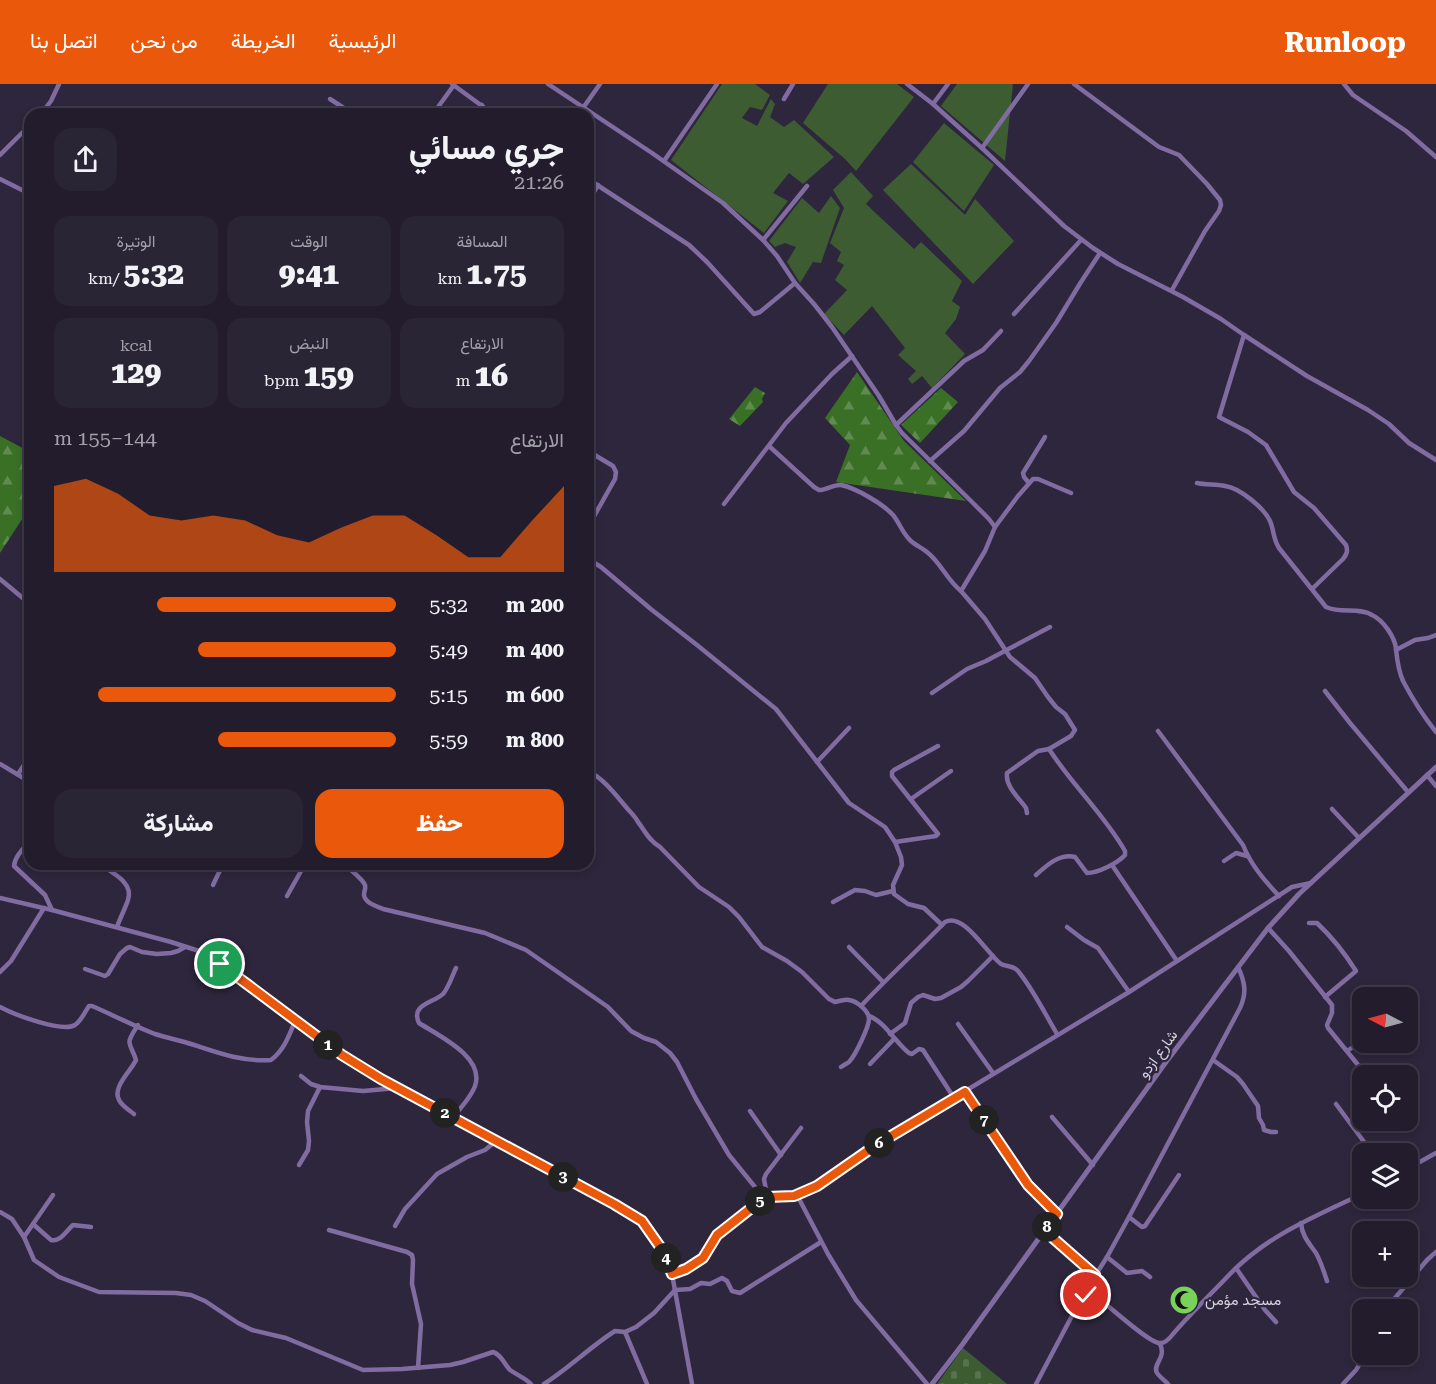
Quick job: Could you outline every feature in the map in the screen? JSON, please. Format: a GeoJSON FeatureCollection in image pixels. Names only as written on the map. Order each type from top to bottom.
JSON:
{"type":"FeatureCollection","features":[{"type":"Feature","properties":{"kind":"street"},"geometry":{"type":"LineString","coordinates":[[46,108],[59,84]]}},
{"type":"Feature","properties":{"kind":"street"},"geometry":{"type":"LineString","coordinates":[[548,84],[583,108],[600,84]]}},
{"type":"Feature","properties":{"kind":"street"},"geometry":{"type":"LineString","coordinates":[[664,161],[717,84]]}},
{"type":"Feature","properties":{"kind":"street"},"geometry":{"type":"LineString","coordinates":[[784,99],[793,84]]}},
{"type":"Feature","properties":{"kind":"street"},"geometry":{"type":"LineString","coordinates":[[907,84],[933,104],[1081,240],[1118,264],[1172,290],[1307,376],[1378,416],[1409,443],[1436,460]]}},
{"type":"Feature","properties":{"kind":"street"},"geometry":{"type":"LineString","coordinates":[[933,104],[948,84]]}},
{"type":"Feature","properties":{"kind":"street"},"geometry":{"type":"LineString","coordinates":[[982,148],[1028,84]]}},
{"type":"Feature","properties":{"kind":"street"},"geometry":{"type":"LineString","coordinates":[[1074,84],[1159,147],[1179,155],[1220,200],[1219,211],[1205,231],[1172,290]]}},
{"type":"Feature","properties":{"kind":"street"},"geometry":{"type":"LineString","coordinates":[[1344,84],[1353,95],[1406,131],[1436,157]]}},
{"type":"Feature","properties":{"kind":"street"},"geometry":{"type":"LineString","coordinates":[[437,108],[453,85],[486,108]]}},
{"type":"Feature","properties":{"kind":"street"},"geometry":{"type":"LineString","coordinates":[[330,99],[344,108]]}},
{"type":"Feature","properties":{"kind":"street"},"geometry":{"type":"LineString","coordinates":[[594,115],[723,203],[763,240],[852,356],[896,425],[995,527]]}},
{"type":"Feature","properties":{"kind":"street"},"geometry":{"type":"LineString","coordinates":[[0,155],[24,132]]}},
{"type":"Feature","properties":{"kind":"street"},"geometry":{"type":"LineString","coordinates":[[0,179],[24,192]]}},
{"type":"Feature","properties":{"kind":"street"},"geometry":{"type":"LineString","coordinates":[[594,183],[689,245],[754,314],[760,312],[795,283]]}},
{"type":"Feature","properties":{"kind":"street"},"geometry":{"type":"LineString","coordinates":[[594,192],[598,185]]}},
{"type":"Feature","properties":{"kind":"street"},"geometry":{"type":"LineString","coordinates":[[763,240],[807,186]]}},
{"type":"Feature","properties":{"kind":"street"},"geometry":{"type":"LineString","coordinates":[[1014,314],[1081,240]]}},
{"type":"Feature","properties":{"kind":"street"},"geometry":{"type":"LineString","coordinates":[[930,461],[964,431],[1000,388],[1020,372],[1029,361],[1100,253]]}},
{"type":"Feature","properties":{"kind":"street"},"geometry":{"type":"LineString","coordinates":[[896,425],[964,361],[983,350],[1000,331]]}},
{"type":"Feature","properties":{"kind":"street"},"geometry":{"type":"LineString","coordinates":[[1244,335],[1220,417],[1266,445],[1294,492],[1314,508],[1348,549],[1343,559],[1312,589]]}},
{"type":"Feature","properties":{"kind":"street"},"geometry":{"type":"LineString","coordinates":[[724,504],[786,423],[852,356]]}},
{"type":"Feature","properties":{"kind":"street"},"geometry":{"type":"LineString","coordinates":[[1029,483],[1023,473],[1045,437]]}},
{"type":"Feature","properties":{"kind":"street"},"geometry":{"type":"LineString","coordinates":[[769,446],[819,490],[841,485],[887,509],[895,517],[906,536],[927,552],[940,566],[954,586],[985,619],[1005,650],[1035,678],[1052,702],[1065,714],[1075,730],[1071,736],[1048,749],[1038,751],[1007,773],[1006,778],[1027,813]]}},
{"type":"Feature","properties":{"kind":"street"},"geometry":{"type":"LineString","coordinates":[[594,455],[613,466],[616,472],[615,479],[594,517]]}},
{"type":"Feature","properties":{"kind":"street"},"geometry":{"type":"LineString","coordinates":[[961,591],[995,527],[1033,479],[1071,493]]}},
{"type":"Feature","properties":{"kind":"street"},"geometry":{"type":"LineString","coordinates":[[1197,483],[1227,486],[1258,505],[1269,519],[1276,543],[1326,607],[1373,615],[1386,627],[1394,642],[1402,678],[1436,732]]}},
{"type":"Feature","properties":{"kind":"street"},"geometry":{"type":"LineString","coordinates":[[594,564],[610,574],[671,626],[698,645],[776,709],[849,803],[885,827],[895,842],[902,865],[893,885],[893,891],[897,897],[908,904],[924,908],[942,925]]}},
{"type":"Feature","properties":{"kind":"street"},"geometry":{"type":"LineString","coordinates":[[0,579],[24,599]]}},
{"type":"Feature","properties":{"kind":"street"},"geometry":{"type":"LineString","coordinates":[[932,693],[967,669],[1050,627]]}},
{"type":"Feature","properties":{"kind":"street"},"geometry":{"type":"LineString","coordinates":[[1396,650],[1415,640],[1436,635]]}},
{"type":"Feature","properties":{"kind":"street"},"geometry":{"type":"LineString","coordinates":[[1325,691],[1408,792]]}},
{"type":"Feature","properties":{"kind":"street"},"geometry":{"type":"LineString","coordinates":[[817,762],[849,728]]}},
{"type":"Feature","properties":{"kind":"street"},"geometry":{"type":"LineString","coordinates":[[1158,730],[1243,845],[1247,856],[1263,879],[1279,896]]}},
{"type":"Feature","properties":{"kind":"street"},"geometry":{"type":"LineString","coordinates":[[895,842],[938,834],[892,776],[892,772],[938,746]]}},
{"type":"Feature","properties":{"kind":"street"},"geometry":{"type":"LineString","coordinates":[[1036,875],[1050,862],[1069,856],[1075,857],[1084,870],[1090,874],[1112,865],[1125,855],[1122,846],[1105,820],[1048,749]]}},
{"type":"Feature","properties":{"kind":"street"},"geometry":{"type":"LineString","coordinates":[[0,764],[24,778]]}},
{"type":"Feature","properties":{"kind":"street"},"geometry":{"type":"LineString","coordinates":[[18,774],[24,765]]}},
{"type":"Feature","properties":{"kind":"street","name":"شارع ازدو"},"geometry":{"type":"LineString","coordinates":[[932,1384],[1166,1062],[1268,928],[1311,883],[1436,767]]}},
{"type":"Feature","properties":{"kind":"street"},"geometry":{"type":"LineString","coordinates":[[911,799],[951,771]]}},
{"type":"Feature","properties":{"kind":"street"},"geometry":{"type":"LineString","coordinates":[[594,774],[616,794],[652,842],[660,847],[699,887],[729,907],[762,947],[788,961],[835,1002],[847,999],[861,1006],[909,1053],[912,1054],[919,1049],[923,1050],[954,1098]]}},
{"type":"Feature","properties":{"kind":"street"},"geometry":{"type":"LineString","coordinates":[[1427,775],[1436,786]]}},
{"type":"Feature","properties":{"kind":"street"},"geometry":{"type":"LineString","coordinates":[[1332,809],[1359,838]]}},
{"type":"Feature","properties":{"kind":"street"},"geometry":{"type":"LineString","coordinates":[[24,848],[17,857],[14,866],[45,895],[52,910]]}},
{"type":"Feature","properties":{"kind":"street"},"geometry":{"type":"LineString","coordinates":[[1224,861],[1236,853],[1247,856]]}},
{"type":"Feature","properties":{"kind":"street"},"geometry":{"type":"LineString","coordinates":[[1112,865],[1177,961]]}},
{"type":"Feature","properties":{"kind":"street"},"geometry":{"type":"LineString","coordinates":[[108,870],[128,887],[129,898],[117,927]]}},
{"type":"Feature","properties":{"kind":"street"},"geometry":{"type":"LineString","coordinates":[[213,885],[220,870]]}},
{"type":"Feature","properties":{"kind":"street"},"geometry":{"type":"LineString","coordinates":[[287,896],[302,870]]}},
{"type":"Feature","properties":{"kind":"street"},"geometry":{"type":"LineString","coordinates":[[350,870],[365,885],[364,897],[373,905],[485,933],[526,950],[608,1007],[632,1031],[656,1042],[677,1062],[700,1107],[729,1155],[762,1196],[768,1197],[796,1195],[817,1186],[876,1145],[1129,992],[1292,887],[1311,883]]}},
{"type":"Feature","properties":{"kind":"street"},"geometry":{"type":"LineString","coordinates":[[833,902],[855,890],[876,895],[893,891]]}},
{"type":"Feature","properties":{"kind":"street"},"geometry":{"type":"LineString","coordinates":[[0,898],[117,927],[199,951],[220,964],[342,1055],[642,1221],[663,1251],[672,1274],[692,1384]]}},
{"type":"Feature","properties":{"kind":"street"},"geometry":{"type":"LineString","coordinates":[[0,972],[11,961],[44,908]]}},
{"type":"Feature","properties":{"kind":"street"},"geometry":{"type":"LineString","coordinates":[[861,1006],[942,925],[949,920],[955,920],[968,929],[1002,964],[1017,969],[1057,1034]]}},
{"type":"Feature","properties":{"kind":"street"},"geometry":{"type":"LineString","coordinates":[[1309,923],[1317,923],[1328,933],[1356,971],[1325,997]]}},
{"type":"Feature","properties":{"kind":"street"},"geometry":{"type":"LineString","coordinates":[[1067,927],[1098,948],[1129,992]]}},
{"type":"Feature","properties":{"kind":"street"},"geometry":{"type":"LineString","coordinates":[[1268,928],[1332,1005],[1327,1025],[1358,1065]]}},
{"type":"Feature","properties":{"kind":"street"},"geometry":{"type":"LineString","coordinates":[[85,969],[105,976],[120,954],[130,947],[142,952],[171,954],[185,947]]}},
{"type":"Feature","properties":{"kind":"street"},"geometry":{"type":"LineString","coordinates":[[849,948],[883,982]]}},
{"type":"Feature","properties":{"kind":"street"},"geometry":{"type":"LineString","coordinates":[[890,1034],[905,1023],[911,1003],[918,997],[923,995],[935,999],[941,998],[968,981],[993,956]]}},
{"type":"Feature","properties":{"kind":"street"},"geometry":{"type":"LineString","coordinates":[[1036,1384],[1083,1295],[1130,1217],[1240,1008],[1246,994],[1238,967]]}},
{"type":"Feature","properties":{"kind":"street"},"geometry":{"type":"LineString","coordinates":[[453,1117],[475,1087],[477,1070],[464,1053],[419,1023],[417,1019],[421,1007],[442,994],[456,968]]}},
{"type":"Feature","properties":{"kind":"street"},"geometry":{"type":"LineString","coordinates":[[0,1007],[49,1025],[70,1027],[78,1023],[89,1006],[92,1006],[155,1033],[209,1052],[262,1061],[271,1060],[281,1051],[290,1036],[295,1021]]}},
{"type":"Feature","properties":{"kind":"street"},"geometry":{"type":"LineString","coordinates":[[841,1067],[851,1060],[856,1051],[869,1016]]}},
{"type":"Feature","properties":{"kind":"street"},"geometry":{"type":"LineString","coordinates":[[958,1024],[993,1073]]}},
{"type":"Feature","properties":{"kind":"street"},"geometry":{"type":"LineString","coordinates":[[134,1114],[120,1102],[118,1093],[136,1060],[129,1042],[138,1025]]}},
{"type":"Feature","properties":{"kind":"street"},"geometry":{"type":"LineString","coordinates":[[870,1064],[894,1039]]}},
{"type":"Feature","properties":{"kind":"street"},"geometry":{"type":"LineString","coordinates":[[1347,1051],[1352,1048]]}},
{"type":"Feature","properties":{"kind":"street"},"geometry":{"type":"LineString","coordinates":[[1213,1060],[1243,1084],[1258,1106],[1259,1118],[1264,1130],[1276,1132]]}},
{"type":"Feature","properties":{"kind":"street"},"geometry":{"type":"LineString","coordinates":[[301,1076],[311,1084],[320,1087],[363,1091],[398,1088]]}},
{"type":"Feature","properties":{"kind":"street"},"geometry":{"type":"LineString","coordinates":[[299,1165],[308,1150],[308,1111],[320,1087]]}},
{"type":"Feature","properties":{"kind":"street"},"geometry":{"type":"LineString","coordinates":[[965,1092],[1028,1185],[1057,1214]]}},
{"type":"Feature","properties":{"kind":"street"},"geometry":{"type":"LineString","coordinates":[[1336,1104],[1365,1143]]}},
{"type":"Feature","properties":{"kind":"street"},"geometry":{"type":"LineString","coordinates":[[750,1111],[781,1155]]}},
{"type":"Feature","properties":{"kind":"street"},"geometry":{"type":"LineString","coordinates":[[1052,1117],[1093,1165]]}},
{"type":"Feature","properties":{"kind":"street"},"geometry":{"type":"LineString","coordinates":[[672,1274],[686,1269],[703,1258],[717,1235],[762,1196],[766,1190],[766,1174],[801,1128]]}},
{"type":"Feature","properties":{"kind":"street"},"geometry":{"type":"LineString","coordinates":[[394,1226],[405,1209],[437,1174],[485,1150],[496,1141]]}},
{"type":"Feature","properties":{"kind":"street"},"geometry":{"type":"LineString","coordinates":[[1418,1163],[1436,1153]]}},
{"type":"Feature","properties":{"kind":"street"},"geometry":{"type":"LineString","coordinates":[[1130,1217],[1142,1227],[1145,1226],[1179,1175]]}},
{"type":"Feature","properties":{"kind":"street"},"geometry":{"type":"LineString","coordinates":[[24,1237],[53,1195]]}},
{"type":"Feature","properties":{"kind":"street"},"geometry":{"type":"LineString","coordinates":[[796,1195],[856,1300],[927,1384]]}},
{"type":"Feature","properties":{"kind":"street"},"geometry":{"type":"LineString","coordinates":[[1160,1344],[1169,1339],[1192,1312],[1236,1268],[1264,1244],[1329,1208],[1352,1198]]}},
{"type":"Feature","properties":{"kind":"street"},"geometry":{"type":"LineString","coordinates":[[0,1212],[12,1218],[24,1237],[34,1260],[59,1277],[99,1292],[191,1295],[252,1330],[286,1338],[363,1370],[418,1368],[463,1362],[493,1352],[498,1353],[509,1369],[531,1384]]}},
{"type":"Feature","properties":{"kind":"street"},"geometry":{"type":"LineString","coordinates":[[1301,1223],[1307,1243],[1316,1253],[1327,1281]]}},
{"type":"Feature","properties":{"kind":"street"},"geometry":{"type":"LineString","coordinates":[[33,1224],[55,1241],[73,1225],[91,1227]]}},
{"type":"Feature","properties":{"kind":"street"},"geometry":{"type":"LineString","coordinates":[[329,1230],[412,1256],[412,1284],[421,1324],[418,1368]]}},
{"type":"Feature","properties":{"kind":"street"},"geometry":{"type":"LineString","coordinates":[[1045,1231],[1095,1275]]}},
{"type":"Feature","properties":{"kind":"street"},"geometry":{"type":"LineString","coordinates":[[544,1384],[610,1334],[619,1330],[625,1332],[636,1327],[675,1290],[690,1288],[701,1283],[710,1284],[722,1278],[727,1281],[732,1291],[740,1293],[821,1242]]}},
{"type":"Feature","properties":{"kind":"street"},"geometry":{"type":"LineString","coordinates":[[1394,1299],[1436,1252]]}},
{"type":"Feature","properties":{"kind":"street"},"geometry":{"type":"LineString","coordinates":[[1107,1257],[1127,1273],[1142,1271],[1150,1277]]}},
{"type":"Feature","properties":{"kind":"street"},"geometry":{"type":"LineString","coordinates":[[1236,1268],[1276,1322]]}},
{"type":"Feature","properties":{"kind":"street"},"geometry":{"type":"LineString","coordinates":[[1083,1295],[1096,1297],[1146,1336],[1160,1344],[1162,1357],[1156,1371],[1168,1384]]}},
{"type":"Feature","properties":{"kind":"street"},"geometry":{"type":"LineString","coordinates":[[625,1332],[647,1384]]}},
{"type":"Feature","properties":{"kind":"street"},"geometry":{"type":"LineString","coordinates":[[1343,1384],[1360,1365]]}},
{"type":"Feature","properties":{"kind":"green space"},"geometry":{"type":"Polygon","coordinates":[[[722,84],[755,84],[770,95],[762,110],[750,107],[742,118],[757,126],[771,99],[775,104],[770,117],[784,127],[794,120],[834,157],[803,184],[789,173],[773,193],[788,201],[764,233],[671,160],[722,84]]]}},
{"type":"Feature","properties":{"kind":"green space"},"geometry":{"type":"Polygon","coordinates":[[[828,84],[897,84],[914,97],[856,171],[803,123],[828,84]]]}},
{"type":"Feature","properties":{"kind":"green space"},"geometry":{"type":"Polygon","coordinates":[[[957,84],[1013,84],[1005,161],[941,106],[957,84]]]}},
{"type":"Feature","properties":{"kind":"green space"},"geometry":{"type":"Polygon","coordinates":[[[944,123],[994,165],[964,211],[913,162],[944,123]]]}},
{"type":"Feature","properties":{"kind":"green space"},"geometry":{"type":"Polygon","coordinates":[[[911,164],[965,215],[975,199],[1014,241],[973,284],[883,190],[911,164]]]}},
{"type":"Feature","properties":{"kind":"green space"},"geometry":{"type":"Polygon","coordinates":[[[851,172],[873,196],[866,204],[914,249],[921,242],[962,281],[952,301],[960,307],[956,319],[945,333],[965,354],[932,388],[922,376],[912,384],[908,379],[916,371],[898,355],[905,348],[872,306],[844,335],[824,314],[847,290],[835,280],[844,265],[837,261],[841,252],[830,243],[844,208],[833,190],[851,172]]]}},
{"type":"Feature","properties":{"kind":"green space"},"geometry":{"type":"Polygon","coordinates":[[[831,196],[840,208],[821,263],[813,262],[800,283],[787,262],[796,247],[785,243],[775,247],[769,241],[802,198],[819,213],[831,196]]]}},
{"type":"Feature","properties":{"kind":"green space"},"geometry":{"type":"Polygon","coordinates":[[[857,372],[904,441],[966,501],[836,482],[850,445],[825,418],[857,372]]]}},
{"type":"Feature","properties":{"kind":"green space"},"geometry":{"type":"Polygon","coordinates":[[[755,387],[765,393],[763,402],[740,426],[729,419],[755,387]]]}},
{"type":"Feature","properties":{"kind":"green space"},"geometry":{"type":"Polygon","coordinates":[[[941,388],[958,402],[920,443],[901,425],[941,388]]]}},
{"type":"Feature","properties":{"kind":"green space"},"geometry":{"type":"Polygon","coordinates":[[[0,436],[24,449],[24,516],[0,553],[0,436]]]}},
{"type":"Feature","properties":{"kind":"green space"},"geometry":{"type":"Polygon","coordinates":[[[963,1348],[1007,1384],[937,1384],[963,1348]]]}},
{"type":"Feature","properties":{"kind":"place","name":"مسجد مؤمن"},"geometry":{"type":"Point","coordinates":[1184,1300]}},
{"type":"Feature","properties":{"kind":"route"},"geometry":{"type":"LineString","coordinates":[[220,964],[342,1055],[381,1079],[642,1221],[663,1251],[672,1274],[686,1269],[703,1258],[717,1235],[764,1198],[794,1196],[817,1186],[876,1145],[965,1092],[1028,1185],[1057,1214],[1045,1231],[1095,1275],[1083,1295],[1086,1295]]}}]}
